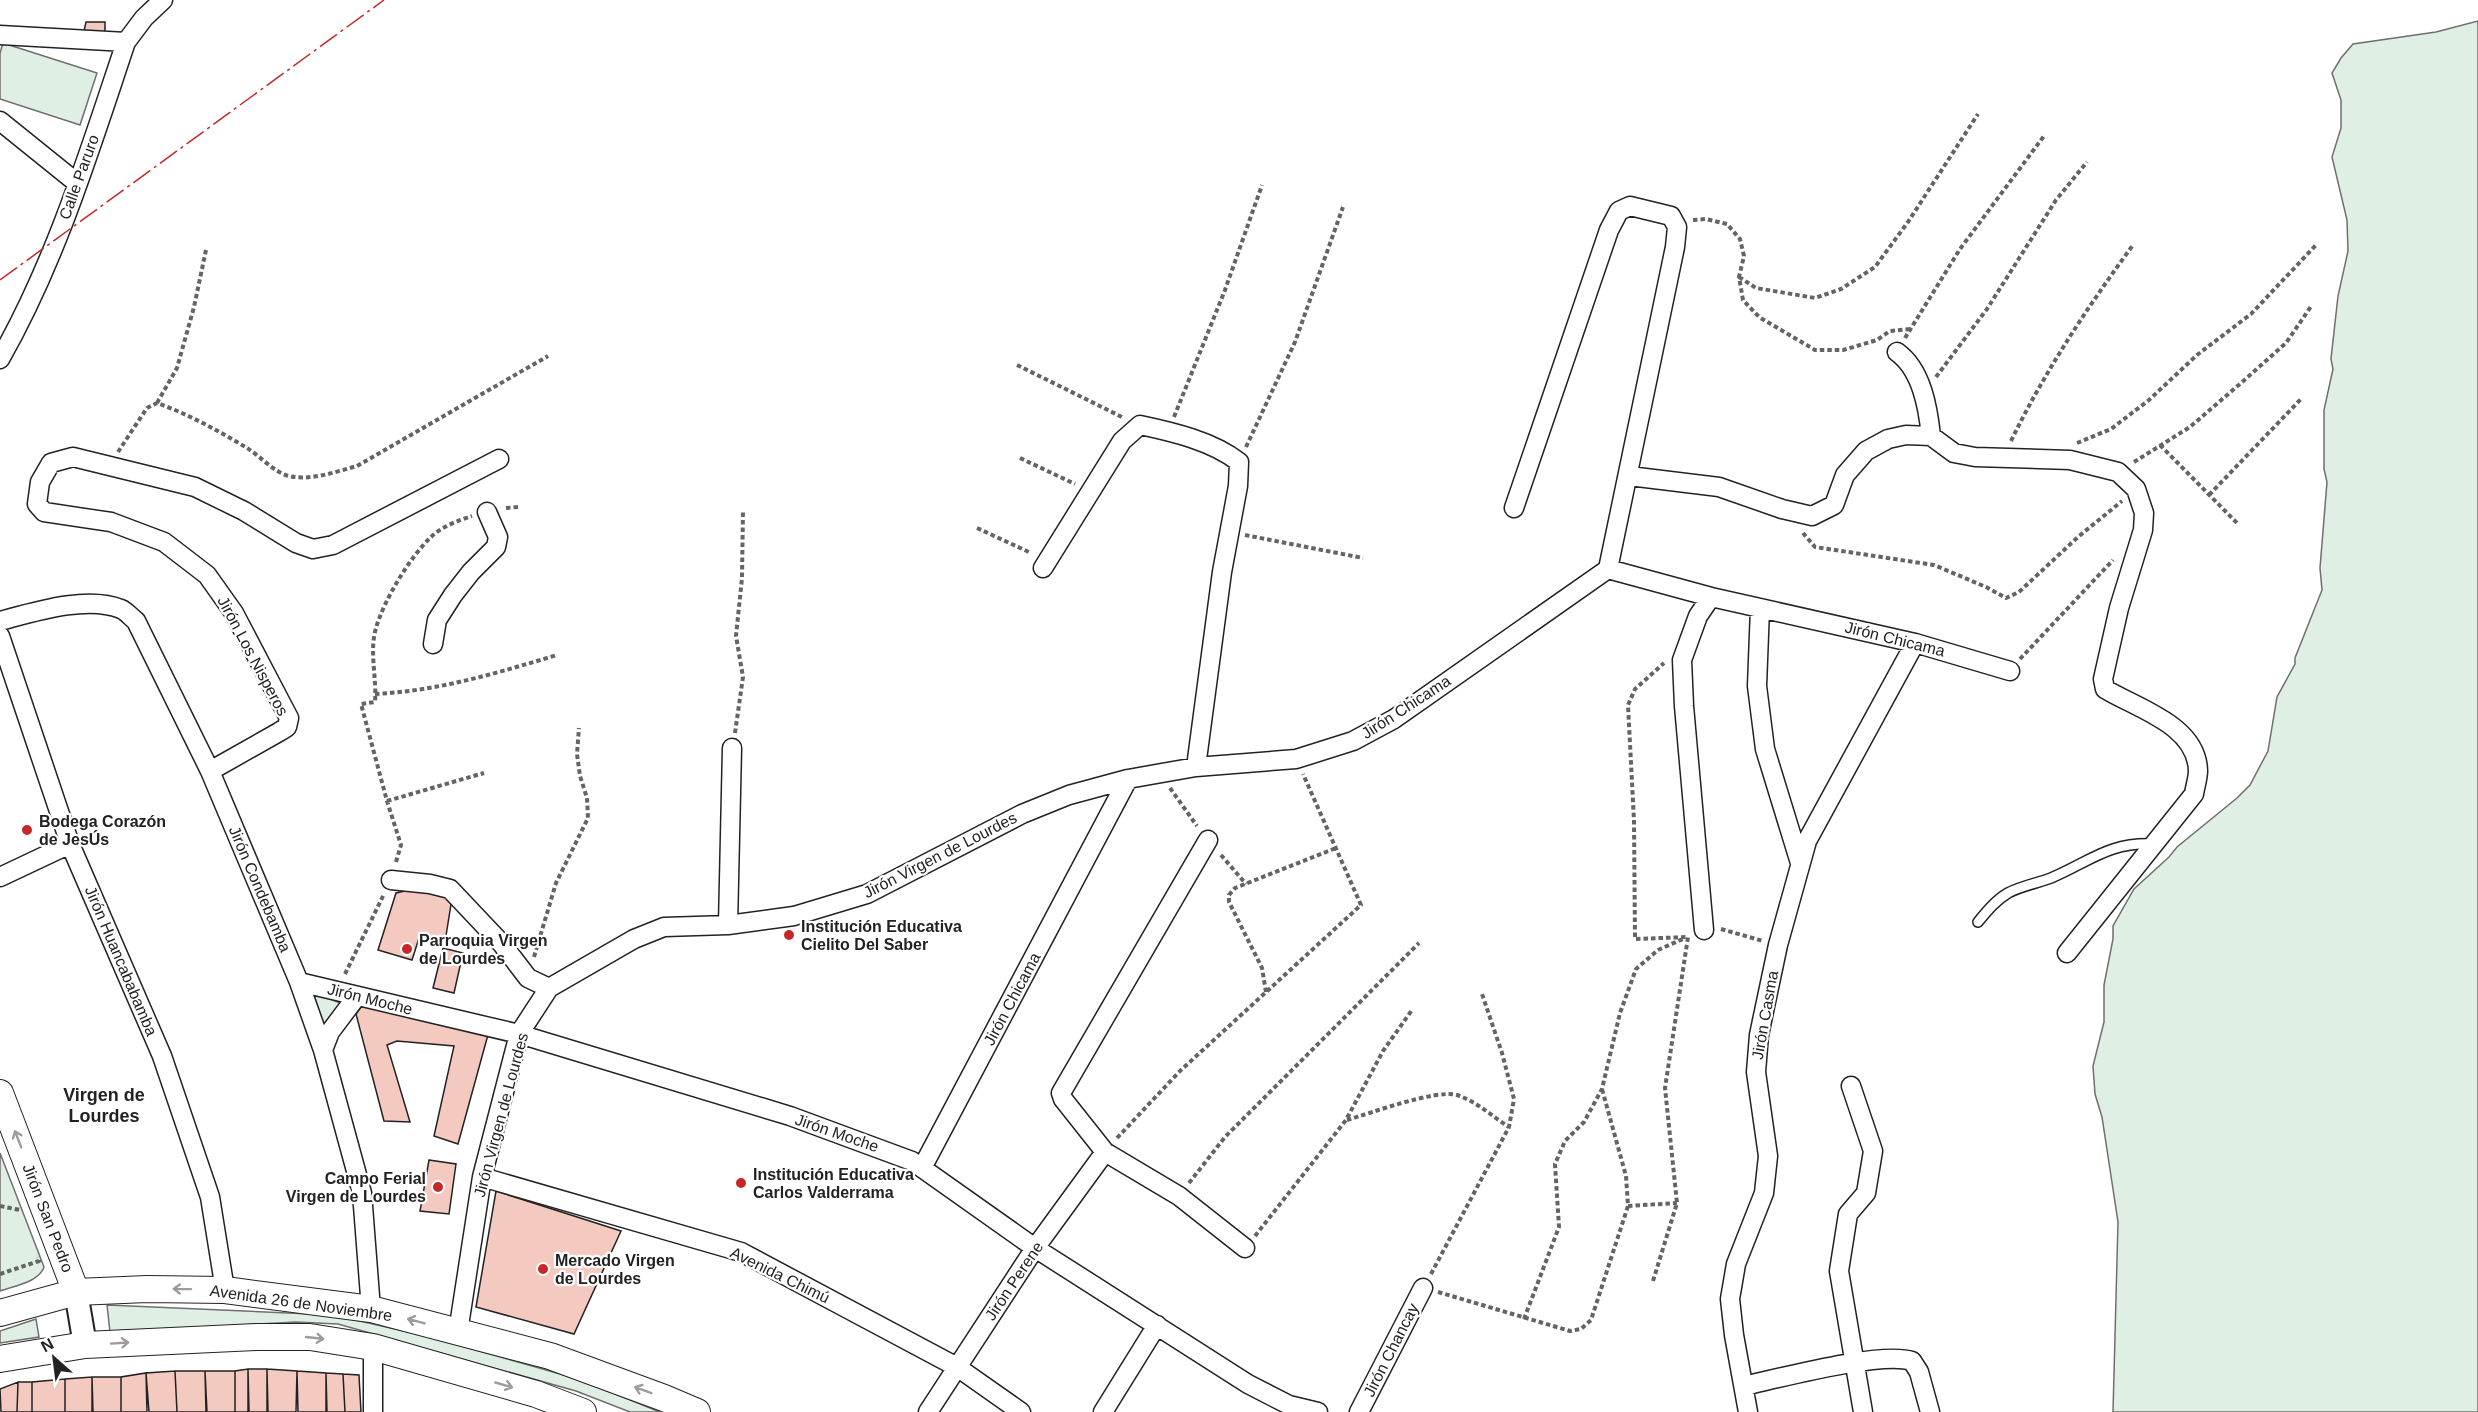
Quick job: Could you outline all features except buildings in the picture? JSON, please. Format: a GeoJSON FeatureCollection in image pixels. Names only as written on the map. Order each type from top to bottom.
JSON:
{"type":"FeatureCollection","features":[{"type":"Feature","properties":{"kind":"main road","name":"Jirón San Pedro"},"geometry":{"type":"LineString","coordinates":[[0,1093],[76,1292]]}},
{"type":"Feature","properties":{"kind":"main road","name":"Avenida 26 de Noviembre"},"geometry":{"type":"LineString","coordinates":[[0,1313],[76,1292],[147,1289],[225,1290],[371,1309],[550,1356],[697,1412]]}},
{"type":"Feature","properties":{"kind":"main road","name":"Avenida 26 de Noviembre"},"geometry":{"type":"LineString","coordinates":[[0,1359],[85,1345],[163,1340],[310,1337],[373,1347],[536,1403],[583,1412]]}},
{"type":"Feature","properties":{"kind":"street","name":"Calle Paruro"},"geometry":{"type":"LineString","coordinates":[[0,359],[17,330],[67,214],[126,42],[144,18],[163,0]]}},
{"type":"Feature","properties":{"kind":"street"},"geometry":{"type":"LineString","coordinates":[[0,35],[126,42]]}},
{"type":"Feature","properties":{"kind":"street"},"geometry":{"type":"LineString","coordinates":[[0,121],[77,183]]}},
{"type":"Feature","properties":{"kind":"street"},"geometry":{"type":"LineString","coordinates":[[1514,508],[1609,230],[1619,211],[1630,206],[1671,216],[1677,227],[1676,247],[1608,569]]}},
{"type":"Feature","properties":{"kind":"street"},"geometry":{"type":"LineString","coordinates":[[1897,352],[1904,357],[1919,381],[1928,409],[1931,436]]}},
{"type":"Feature","properties":{"kind":"street"},"geometry":{"type":"LineString","coordinates":[[1045,564],[1122,441],[1140,425],[1168,431],[1227,453],[1239,462],[1238,486],[1229,532],[1196,767]]}},
{"type":"Feature","properties":{"kind":"street"},"geometry":{"type":"LineString","coordinates":[[1629,476],[1719,487],[1782,509],[1812,516],[1834,505],[1845,475],[1866,451],[1888,439],[1906,435],[1931,436],[1954,453],[1975,457],[2070,459],[2118,472],[2136,489],[2144,513],[2143,530],[2118,608],[2103,679],[2105,689],[2174,727],[2191,745],[2198,771],[2194,794],[2067,953]]}},
{"type":"Feature","properties":{"kind":"street","name":"Jirón Los Nisperos"},"geometry":{"type":"LineString","coordinates":[[210,771],[287,727],[289,718],[234,613],[207,575],[164,542],[111,522],[44,512],[38,504],[40,482],[51,463],[73,457],[195,487],[244,511],[296,543],[313,549],[333,544],[499,459]]}},
{"type":"Feature","properties":{"kind":"street"},"geometry":{"type":"LineString","coordinates":[[433,644],[436,621],[447,604],[471,572],[496,547],[498,537],[487,512]]}},
{"type":"Feature","properties":{"kind":"street","name":"Jirón Chicama"},"geometry":{"type":"LineString","coordinates":[[922,1168],[1128,779],[1196,767],[1296,759],[1353,741],[1394,719],[1608,569],[1711,597],[1915,643],[2010,671]]}},
{"type":"Feature","properties":{"kind":"street"},"geometry":{"type":"LineString","coordinates":[[1696,934],[1682,660],[1698,616],[1711,597]]}},
{"type":"Feature","properties":{"kind":"street","name":"Jirón Condebamba"},"geometry":{"type":"LineString","coordinates":[[0,621],[43,610],[95,603],[122,609],[136,621],[210,771],[299,982],[323,1050],[362,1193],[371,1309]]}},
{"type":"Feature","properties":{"kind":"street"},"geometry":{"type":"LineString","coordinates":[[1760,608],[1757,686],[1765,749],[1800,863]]}},
{"type":"Feature","properties":{"kind":"street","name":"Jirón Huancababamba"},"geometry":{"type":"LineString","coordinates":[[0,636],[70,844],[162,1056],[210,1197],[225,1290]]}},
{"type":"Feature","properties":{"kind":"street","name":"Jirón Casma"},"geometry":{"type":"LineString","coordinates":[[1748,1412],[1730,1299],[1736,1264],[1764,1192],[1768,1156],[1756,1072],[1759,1035],[1778,945],[1807,840],[1915,643]]}},
{"type":"Feature","properties":{"kind":"street"},"geometry":{"type":"LineString","coordinates":[[728,925],[732,748]]}},
{"type":"Feature","properties":{"kind":"street","name":"Jirón Virgen de Lourdes"},"geometry":{"type":"LineString","coordinates":[[458,1332],[482,1177],[519,1035],[549,988],[634,939],[664,927],[728,925],[794,916],[867,894],[1022,814],[1069,795],[1128,779]]}},
{"type":"Feature","properties":{"kind":"street"},"geometry":{"type":"LineString","coordinates":[[1208,840],[1060,1093],[1104,1152],[1179,1196],[1245,1248]]}},
{"type":"Feature","properties":{"kind":"street"},"geometry":{"type":"LineString","coordinates":[[0,877],[70,844]]}},
{"type":"Feature","properties":{"kind":"street"},"geometry":{"type":"LineString","coordinates":[[391,880],[430,884],[450,889],[502,944],[528,978],[549,988]]}},
{"type":"Feature","properties":{"kind":"street","name":"Jirón Moche"},"geometry":{"type":"LineString","coordinates":[[299,982],[519,1035],[790,1116],[912,1161],[1035,1248],[1248,1384],[1289,1405],[1318,1412]]}},
{"type":"Feature","properties":{"kind":"street"},"geometry":{"type":"LineString","coordinates":[[323,1050],[330,1032],[357,996]]}},
{"type":"Feature","properties":{"kind":"street"},"geometry":{"type":"LineString","coordinates":[[1851,1086],[1873,1151],[1866,1193],[1848,1214],[1839,1271],[1863,1412]]}},
{"type":"Feature","properties":{"kind":"street","name":"Jirón Perene"},"geometry":{"type":"LineString","coordinates":[[928,1412],[1035,1248],[1104,1152]]}},
{"type":"Feature","properties":{"kind":"street","name":"Avenida Chimú"},"geometry":{"type":"LineString","coordinates":[[482,1177],[741,1252],[957,1367],[1021,1412]]}},
{"type":"Feature","properties":{"kind":"street","name":"Jirón Chancay"},"geometry":{"type":"LineString","coordinates":[[1359,1412],[1423,1288]]}},
{"type":"Feature","properties":{"kind":"street","name":"Jirón San Pedro"},"geometry":{"type":"LineString","coordinates":[[76,1292],[85,1345]]}},
{"type":"Feature","properties":{"kind":"street"},"geometry":{"type":"LineString","coordinates":[[1103,1412],[1157,1325]]}},
{"type":"Feature","properties":{"kind":"street"},"geometry":{"type":"LineString","coordinates":[[373,1347],[373,1412]]}},
{"type":"Feature","properties":{"kind":"street"},"geometry":{"type":"LineString","coordinates":[[1743,1386],[1855,1363],[1902,1358],[1912,1361],[1919,1372],[1930,1412]]}},
{"type":"Feature","properties":{"kind":"lane"},"geometry":{"type":"LineString","coordinates":[[1978,922],[1994,903],[2009,893],[2075,868],[2106,849],[2136,843],[2154,844]]}},
{"type":"Feature","properties":{"kind":"path"},"geometry":{"type":"LineString","coordinates":[[1739,277],[1756,288],[1815,298],[1841,289],[1875,267],[1908,222],[1978,114]]}},
{"type":"Feature","properties":{"kind":"path"},"geometry":{"type":"LineString","coordinates":[[1897,352],[1960,249],[2044,136]]}},
{"type":"Feature","properties":{"kind":"path"},"geometry":{"type":"LineString","coordinates":[[1923,395],[1987,309],[2056,200],[2087,162]]}},
{"type":"Feature","properties":{"kind":"path"},"geometry":{"type":"LineString","coordinates":[[1168,431],[1225,290],[1262,185]]}},
{"type":"Feature","properties":{"kind":"path"},"geometry":{"type":"LineString","coordinates":[[1239,462],[1295,342],[1343,207]]}},
{"type":"Feature","properties":{"kind":"path"},"geometry":{"type":"LineString","coordinates":[[1674,222],[1706,219],[1727,224],[1740,239],[1744,256],[1739,277],[1743,300],[1759,317],[1815,350],[1843,350],[1877,340],[1890,331],[1911,329]]}},
{"type":"Feature","properties":{"kind":"path"},"geometry":{"type":"LineString","coordinates":[[2067,447],[2111,429],[2149,400],[2197,355],[2251,314],[2317,244]]}},
{"type":"Feature","properties":{"kind":"path"},"geometry":{"type":"LineString","coordinates":[[2002,458],[2034,393],[2085,311],[2133,245]]}},
{"type":"Feature","properties":{"kind":"path"},"geometry":{"type":"LineString","coordinates":[[109,465],[147,408],[157,403],[177,368],[194,307],[206,250]]}},
{"type":"Feature","properties":{"kind":"path"},"geometry":{"type":"LineString","coordinates":[[2118,472],[2190,427],[2286,343],[2312,305]]}},
{"type":"Feature","properties":{"kind":"path"},"geometry":{"type":"LineString","coordinates":[[157,403],[177,410],[246,448],[287,476],[307,478],[357,466],[548,356]]}},
{"type":"Feature","properties":{"kind":"path"},"geometry":{"type":"LineString","coordinates":[[1017,365],[1140,425]]}},
{"type":"Feature","properties":{"kind":"path"},"geometry":{"type":"LineString","coordinates":[[2209,495],[2302,398]]}},
{"type":"Feature","properties":{"kind":"path"},"geometry":{"type":"LineString","coordinates":[[2160,445],[2237,523]]}},
{"type":"Feature","properties":{"kind":"path"},"geometry":{"type":"LineString","coordinates":[[1020,458],[1090,491]]}},
{"type":"Feature","properties":{"kind":"path"},"geometry":{"type":"LineString","coordinates":[[1782,509],[1815,547],[1934,565],[2006,598],[2019,592],[2078,537],[2136,489]]}},
{"type":"Feature","properties":{"kind":"path"},"geometry":{"type":"LineString","coordinates":[[337,991],[391,880],[401,845],[361,704],[375,702],[373,663],[376,629],[390,596],[431,536],[463,519],[518,507]]}},
{"type":"Feature","properties":{"kind":"path"},"geometry":{"type":"LineString","coordinates":[[732,748],[743,677],[736,636],[742,578],[743,510]]}},
{"type":"Feature","properties":{"kind":"path"},"geometry":{"type":"LineString","coordinates":[[977,528],[1045,564]]}},
{"type":"Feature","properties":{"kind":"path"},"geometry":{"type":"LineString","coordinates":[[1229,532],[1363,558]]}},
{"type":"Feature","properties":{"kind":"path"},"geometry":{"type":"LineString","coordinates":[[2010,671],[2118,555]]}},
{"type":"Feature","properties":{"kind":"path"},"geometry":{"type":"LineString","coordinates":[[1689,640],[1635,689],[1628,705],[1634,821],[1635,939],[1696,934]]}},
{"type":"Feature","properties":{"kind":"path"},"geometry":{"type":"LineString","coordinates":[[375,694],[433,689],[491,675],[557,655]]}},
{"type":"Feature","properties":{"kind":"path"},"geometry":{"type":"LineString","coordinates":[[528,978],[556,883],[588,818],[587,798],[580,776],[577,754],[579,728]]}},
{"type":"Feature","properties":{"kind":"path"},"geometry":{"type":"LineString","coordinates":[[1104,1152],[1180,1071],[1361,905],[1296,759]]}},
{"type":"Feature","properties":{"kind":"path"},"geometry":{"type":"LineString","coordinates":[[387,801],[484,773]]}},
{"type":"Feature","properties":{"kind":"path"},"geometry":{"type":"LineString","coordinates":[[1266,992],[1262,968],[1229,902],[1229,895],[1235,888],[1336,848]]}},
{"type":"Feature","properties":{"kind":"path"},"geometry":{"type":"LineString","coordinates":[[1524,1319],[1558,1227],[1555,1164],[1565,1141],[1584,1122],[1602,1089],[1620,1013],[1636,969],[1658,950],[1696,934],[1718,928],[1778,945]]}},
{"type":"Feature","properties":{"kind":"path"},"geometry":{"type":"LineString","coordinates":[[1653,1281],[1677,1203],[1665,1088],[1696,934]]}},
{"type":"Feature","properties":{"kind":"path"},"geometry":{"type":"LineString","coordinates":[[1179,1196],[1225,1137],[1419,943]]}},
{"type":"Feature","properties":{"kind":"path"},"geometry":{"type":"LineString","coordinates":[[1482,994],[1503,1053],[1514,1099],[1509,1127],[1423,1288],[1570,1331],[1581,1329],[1592,1320],[1628,1206],[1626,1176],[1602,1089]]}},
{"type":"Feature","properties":{"kind":"path"},"geometry":{"type":"LineString","coordinates":[[1245,1248],[1346,1120],[1383,1051],[1412,1010]]}},
{"type":"Feature","properties":{"kind":"path"},"geometry":{"type":"LineString","coordinates":[[1346,1120],[1439,1094],[1456,1095],[1470,1101],[1509,1127]]}},
{"type":"Feature","properties":{"kind":"path"},"geometry":{"type":"LineString","coordinates":[[16,1200],[23,1220]]}},
{"type":"Feature","properties":{"kind":"path"},"geometry":{"type":"LineString","coordinates":[[1628,1206],[1677,1203]]}},
{"type":"Feature","properties":{"kind":"path"},"geometry":{"type":"LineString","coordinates":[[0,1206],[20,1210]]}},
{"type":"Feature","properties":{"kind":"path"},"geometry":{"type":"LineString","coordinates":[[0,1274],[39,1260],[35,1250]]}},
{"type":"Feature","properties":{"kind":"green space"},"geometry":{"type":"Polygon","coordinates":[[[2478,21],[2478,1412],[2113,1412],[2118,1222],[2102,1117],[2095,1094],[2093,1066],[2104,1022],[2104,985],[2113,939],[2113,926],[2134,889],[2177,847],[2250,785],[2268,751],[2277,697],[2295,664],[2295,658],[2322,590],[2320,568],[2327,482],[2324,469],[2324,410],[2333,369],[2331,359],[2338,296],[2348,251],[2347,220],[2332,157],[2341,128],[2341,100],[2332,73],[2353,44],[2436,32],[2478,21]]]}},
{"type":"Feature","properties":{"kind":"green space"},"geometry":{"type":"Polygon","coordinates":[[[3,43],[97,73],[80,125],[0,99],[0,53],[3,43]]]}},
{"type":"Feature","properties":{"kind":"green space"},"geometry":{"type":"Polygon","coordinates":[[[313,992],[345,1005],[324,1028],[313,992]]]}},
{"type":"Feature","properties":{"kind":"green space"},"geometry":{"type":"Polygon","coordinates":[[[0,1153],[44,1267],[32,1280],[0,1291],[0,1153]]]}},
{"type":"Feature","properties":{"kind":"green space"},"geometry":{"type":"Polygon","coordinates":[[[107,1305],[333,1315],[426,1336],[578,1379],[660,1412],[630,1412],[576,1391],[338,1324],[296,1322],[110,1332],[107,1305]]]}},
{"type":"Feature","properties":{"kind":"green space"},"geometry":{"type":"Polygon","coordinates":[[[36,1319],[39,1337],[0,1343],[0,1331],[36,1319]]]}},
{"type":"Feature","properties":{"kind":"power"},"geometry":{"type":"LineString","coordinates":[[0,280],[384,0]]}},
{"type":"Feature","properties":{"kind":"place","name":"Bodega Corazón de JesÚs"},"geometry":{"type":"Point","coordinates":[27,830]}},
{"type":"Feature","properties":{"kind":"place","name":"Institución Educativa Cielito Del Saber"},"geometry":{"type":"Point","coordinates":[789,935]}},
{"type":"Feature","properties":{"kind":"place","name":"Parroquia Virgen de Lourdes"},"geometry":{"type":"Point","coordinates":[407,949]}},
{"type":"Feature","properties":{"kind":"place","name":"Institución Educativa Carlos Valderrama"},"geometry":{"type":"Point","coordinates":[741,1183]}},
{"type":"Feature","properties":{"kind":"place","name":"Campo Ferial Virgen de Lourdes"},"geometry":{"type":"Point","coordinates":[438,1187]}},
{"type":"Feature","properties":{"kind":"place","name":"Mercado Virgen de Lourdes"},"geometry":{"type":"Point","coordinates":[543,1269]}},
{"type":"Feature","properties":{"kind":"district","name":"Virgen de Lourdes"},"geometry":{"type":"Point","coordinates":[104,1105]}}]}
